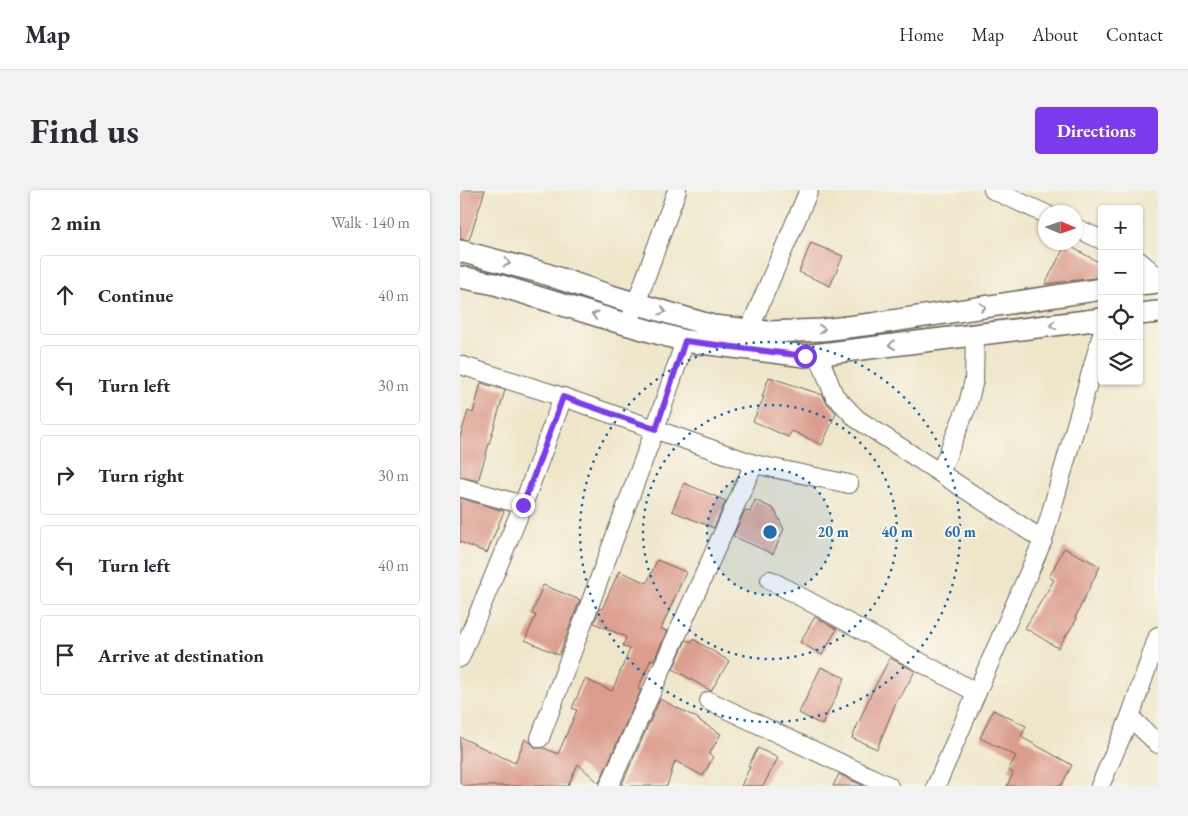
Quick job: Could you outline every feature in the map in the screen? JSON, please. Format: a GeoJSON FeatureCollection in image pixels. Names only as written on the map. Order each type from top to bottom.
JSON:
{"type":"FeatureCollection","features":[{"type":"Feature","properties":{"kind":"street"},"geometry":{"type":"LineString","coordinates":[[628,325],[677,190]]}},
{"type":"Feature","properties":{"kind":"street"},"geometry":{"type":"LineString","coordinates":[[749,330],[809,190]]}},
{"type":"Feature","properties":{"kind":"street"},"geometry":{"type":"LineString","coordinates":[[993,190],[1038,210]]}},
{"type":"Feature","properties":{"kind":"street"},"geometry":{"type":"LineString","coordinates":[[1083,231],[1098,238]]}},
{"type":"Feature","properties":{"kind":"street"},"geometry":{"type":"LineString","coordinates":[[460,251],[540,272],[714,326],[768,332],[838,328],[1098,290]]}},
{"type":"Feature","properties":{"kind":"street"},"geometry":{"type":"LineString","coordinates":[[1143,264],[1158,276]]}},
{"type":"Feature","properties":{"kind":"street"},"geometry":{"type":"LineString","coordinates":[[460,277],[495,284],[685,341],[805,356],[1098,320]]}},
{"type":"Feature","properties":{"kind":"street"},"geometry":{"type":"LineString","coordinates":[[1143,284],[1158,282]]}},
{"type":"Feature","properties":{"kind":"street"},"geometry":{"type":"LineString","coordinates":[[1143,314],[1158,312]]}},
{"type":"Feature","properties":{"kind":"street"},"geometry":{"type":"LineString","coordinates":[[940,473],[968,404],[974,380],[975,335]]}},
{"type":"Feature","properties":{"kind":"street"},"geometry":{"type":"LineString","coordinates":[[936,786],[1044,540],[1100,340]]}},
{"type":"Feature","properties":{"kind":"street"},"geometry":{"type":"LineString","coordinates":[[540,738],[656,429],[685,341]]}},
{"type":"Feature","properties":{"kind":"street"},"geometry":{"type":"LineString","coordinates":[[818,354],[834,395],[857,419],[1044,540]]}},
{"type":"Feature","properties":{"kind":"street"},"geometry":{"type":"LineString","coordinates":[[460,365],[563,397],[754,464],[849,484]]}},
{"type":"Feature","properties":{"kind":"street"},"geometry":{"type":"LineString","coordinates":[[460,658],[523,505],[563,397]]}},
{"type":"Feature","properties":{"kind":"street"},"geometry":{"type":"LineString","coordinates":[[609,786],[754,464]]}},
{"type":"Feature","properties":{"kind":"street"},"geometry":{"type":"LineString","coordinates":[[460,487],[523,505]]}},
{"type":"Feature","properties":{"kind":"street"},"geometry":{"type":"LineString","coordinates":[[770,580],[977,693]]}},
{"type":"Feature","properties":{"kind":"street"},"geometry":{"type":"LineString","coordinates":[[1100,786],[1130,717],[1158,636]]}},
{"type":"Feature","properties":{"kind":"street"},"geometry":{"type":"LineString","coordinates":[[709,701],[889,786]]}},
{"type":"Feature","properties":{"kind":"street"},"geometry":{"type":"LineString","coordinates":[[1130,717],[1158,744]]}},
{"type":"Feature","properties":{"kind":"building"},"geometry":{"type":"Polygon","coordinates":[[[460,190],[485,190],[469,240],[460,239],[460,190]]]}},
{"type":"Feature","properties":{"kind":"building"},"geometry":{"type":"Polygon","coordinates":[[[811,243],[843,256],[830,286],[799,272],[811,243]]]}},
{"type":"Feature","properties":{"kind":"building"},"geometry":{"type":"Polygon","coordinates":[[[1063,250],[1077,250],[1098,262],[1098,277],[1045,284],[1063,250]]]}},
{"type":"Feature","properties":{"kind":"building"},"geometry":{"type":"Polygon","coordinates":[[[769,377],[823,395],[826,402],[836,413],[822,445],[792,431],[788,437],[753,421],[764,397],[762,397],[769,377]]]}},
{"type":"Feature","properties":{"kind":"building"},"geometry":{"type":"Polygon","coordinates":[[[481,383],[505,390],[478,481],[460,477],[460,437],[468,411],[473,413],[481,383]]]}},
{"type":"Feature","properties":{"kind":"building"},"geometry":{"type":"Polygon","coordinates":[[[684,483],[726,501],[714,528],[672,511],[684,483]]]}},
{"type":"Feature","properties":{"kind":"building"},"geometry":{"type":"Polygon","coordinates":[[[460,498],[504,511],[487,553],[460,542],[460,498]]]}},
{"type":"Feature","properties":{"kind":"building"},"geometry":{"type":"Polygon","coordinates":[[[755,500],[774,509],[784,529],[773,554],[733,536],[745,510],[750,512],[755,500]]]}},
{"type":"Feature","properties":{"kind":"building"},"geometry":{"type":"Polygon","coordinates":[[[1064,548],[1100,566],[1075,618],[1077,619],[1058,648],[1025,628],[1054,580],[1049,577],[1064,548]]]}},
{"type":"Feature","properties":{"kind":"building"},"geometry":{"type":"Polygon","coordinates":[[[657,560],[686,572],[661,629],[667,631],[654,660],[651,659],[638,689],[641,690],[599,783],[578,764],[568,786],[460,786],[460,737],[515,763],[525,739],[536,748],[544,748],[558,754],[577,710],[572,708],[585,679],[612,691],[630,649],[623,646],[626,637],[594,623],[600,608],[602,609],[619,571],[647,583],[657,560]]]}},
{"type":"Feature","properties":{"kind":"building"},"geometry":{"type":"Polygon","coordinates":[[[543,585],[580,600],[559,655],[525,640],[536,615],[532,614],[543,585]]]}},
{"type":"Feature","properties":{"kind":"building"},"geometry":{"type":"Polygon","coordinates":[[[815,617],[837,629],[822,655],[800,642],[815,617]]]}},
{"type":"Feature","properties":{"kind":"building"},"geometry":{"type":"Polygon","coordinates":[[[693,639],[729,661],[711,691],[673,669],[686,640],[691,642],[693,639]]]}},
{"type":"Feature","properties":{"kind":"building"},"geometry":{"type":"Polygon","coordinates":[[[890,658],[915,671],[900,698],[898,697],[877,749],[852,738],[870,696],[890,658]]]}},
{"type":"Feature","properties":{"kind":"building"},"geometry":{"type":"Polygon","coordinates":[[[821,667],[845,678],[822,725],[799,713],[821,667]]]}},
{"type":"Feature","properties":{"kind":"building"},"geometry":{"type":"Polygon","coordinates":[[[660,699],[699,719],[721,734],[709,754],[713,757],[703,776],[675,761],[667,786],[621,786],[660,699]]]}},
{"type":"Feature","properties":{"kind":"building"},"geometry":{"type":"Polygon","coordinates":[[[993,710],[1026,726],[1021,737],[1072,765],[1061,786],[1007,786],[1013,773],[1008,770],[1016,756],[980,738],[993,710]]]}},
{"type":"Feature","properties":{"kind":"building"},"geometry":{"type":"Polygon","coordinates":[[[758,748],[778,758],[763,786],[741,786],[750,767],[748,766],[758,748]]]}},
{"type":"Feature","properties":{"kind":"building"},"geometry":{"type":"Polygon","coordinates":[[[839,774],[864,786],[833,786],[839,774]]]}},
{"type":"Feature","properties":{"kind":"route"},"geometry":{"type":"LineString","coordinates":[[523,505],[563,397],[656,429],[685,341],[805,356]]}}]}
